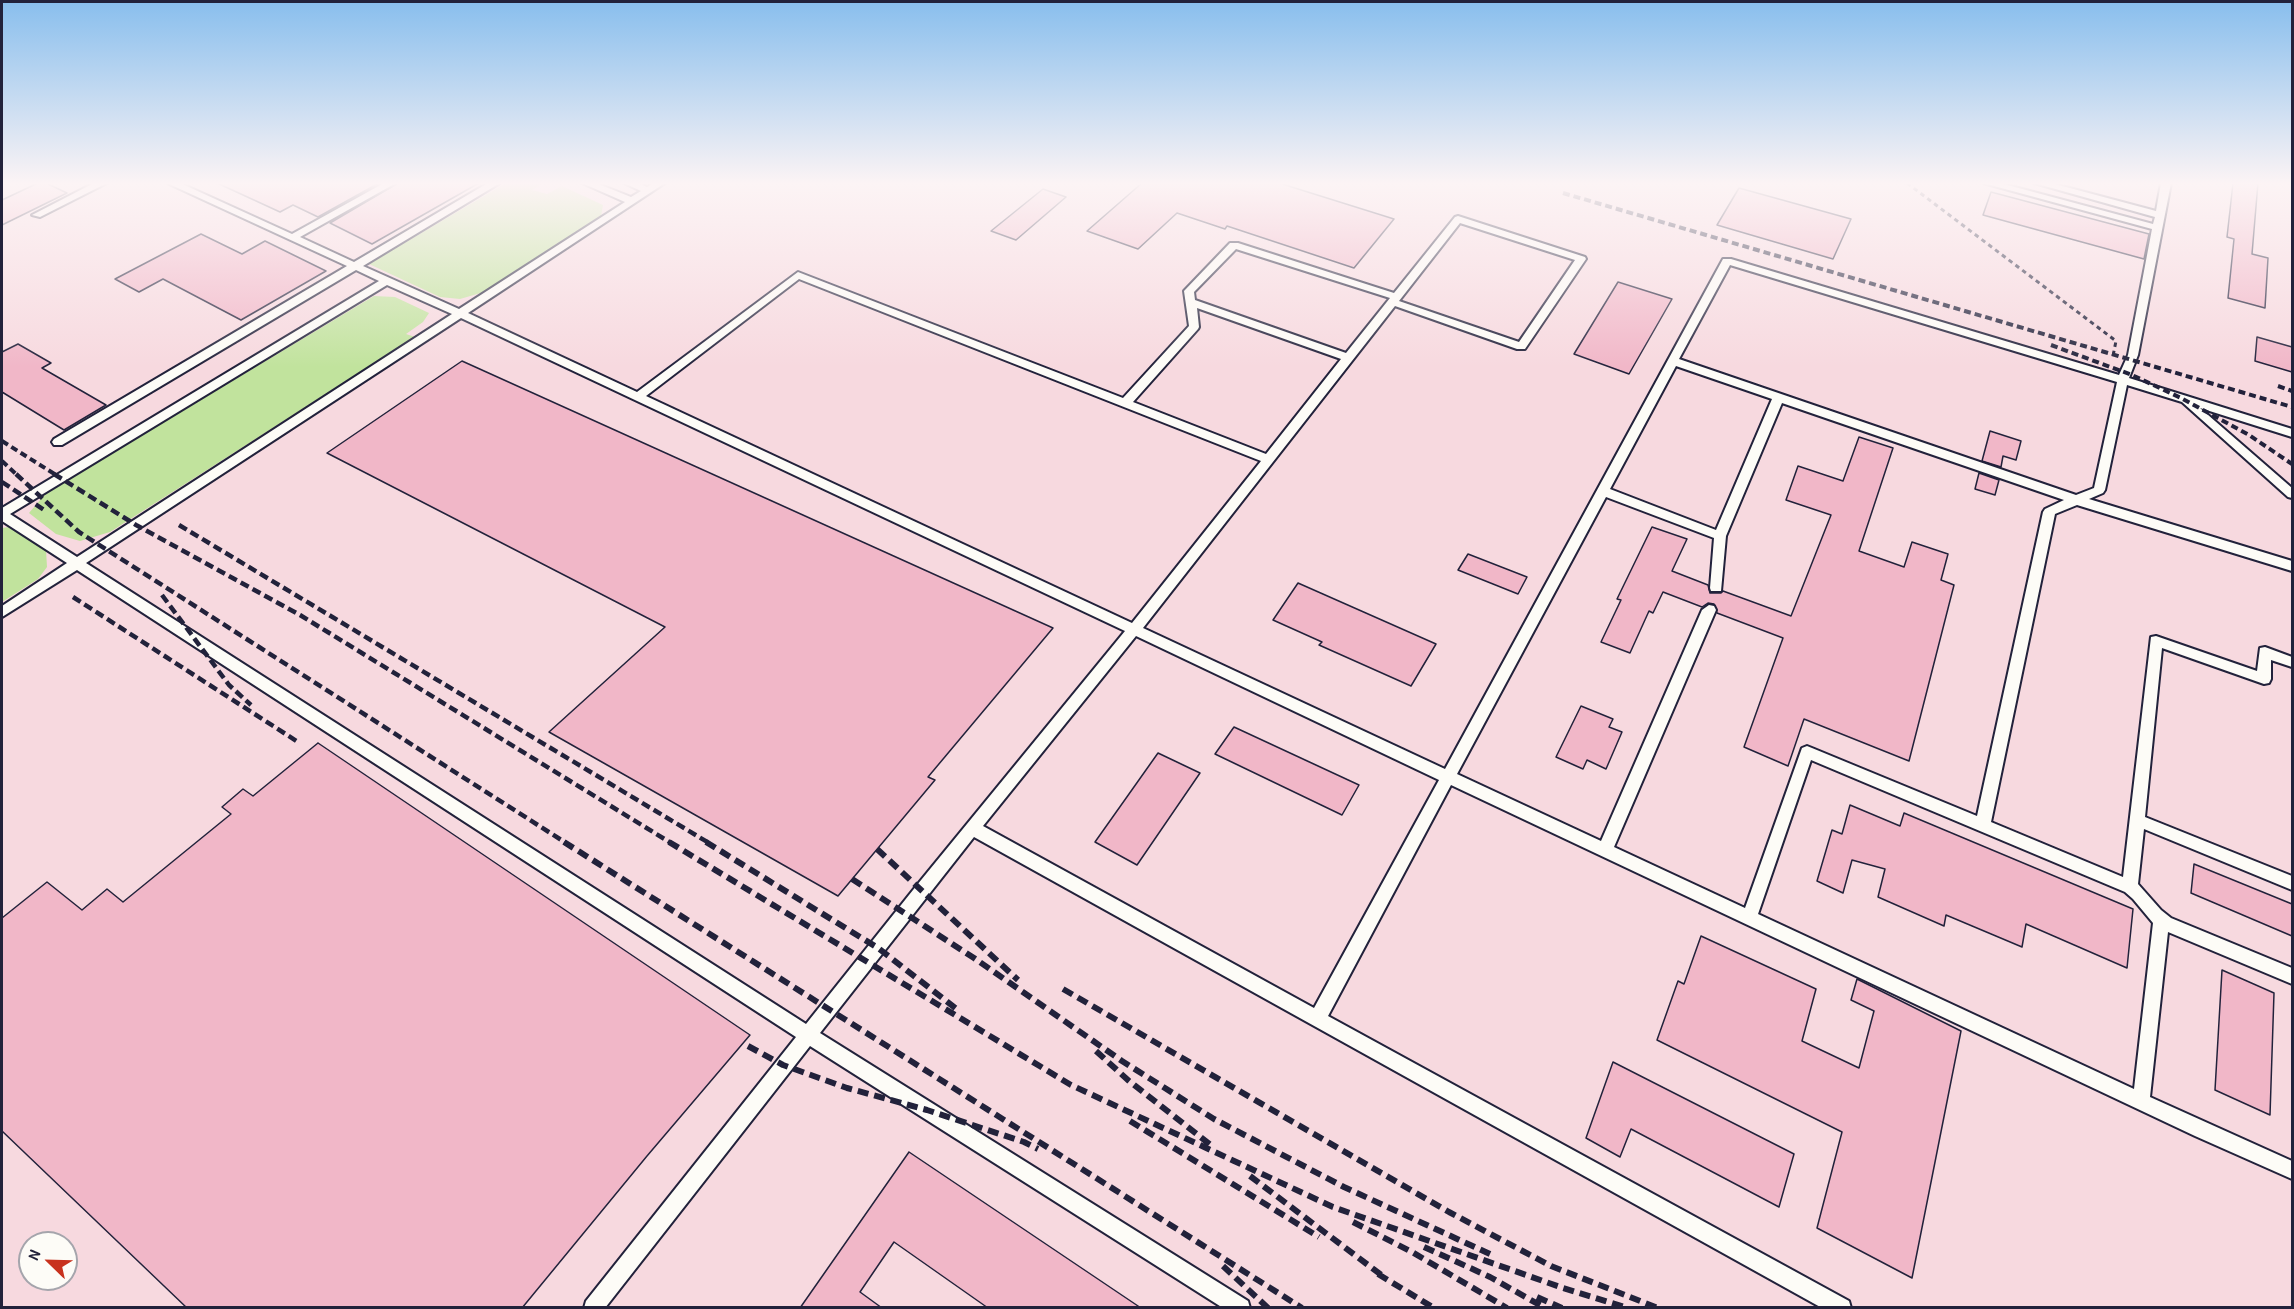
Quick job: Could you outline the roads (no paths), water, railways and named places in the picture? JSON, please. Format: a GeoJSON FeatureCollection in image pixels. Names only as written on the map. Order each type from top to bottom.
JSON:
{"type":"FeatureCollection","features":[{"type":"Feature","properties":{"kind":"lane"},"geometry":{"type":"LineString","coordinates":[[305,244],[461,314],[2140,1101],[2292,1170]]}},
{"type":"Feature","properties":{"kind":"lane"},"geometry":{"type":"LineString","coordinates":[[58,442],[392,244]]}},
{"type":"Feature","properties":{"kind":"lane"},"geometry":{"type":"LineString","coordinates":[[2,612],[567,244]]}},
{"type":"Feature","properties":{"kind":"lane"},"geometry":{"type":"LineString","coordinates":[[592,1308],[1438,244]]}},
{"type":"Feature","properties":{"kind":"lane"},"geometry":{"type":"LineString","coordinates":[[1125,402],[1194,327],[1189,291],[1234,245],[1521,347],[1581,259],[1535,244]]}},
{"type":"Feature","properties":{"kind":"lane"},"geometry":{"type":"LineString","coordinates":[[1983,825],[2049,512],[2098,490],[2123,380],[2133,355],[2155,244]]}},
{"type":"Feature","properties":{"kind":"lane"},"geometry":{"type":"LineString","coordinates":[[1317,1018],[1727,261],[2109,375],[2292,433]]}},
{"type":"Feature","properties":{"kind":"lane"},"geometry":{"type":"LineString","coordinates":[[637,397],[798,275],[1268,459]]}},
{"type":"Feature","properties":{"kind":"lane"},"geometry":{"type":"LineString","coordinates":[[386,281],[2,514],[807,1035],[1240,1308]]}},
{"type":"Feature","properties":{"kind":"lane"},"geometry":{"type":"LineString","coordinates":[[1191,302],[1349,358]]}},
{"type":"Feature","properties":{"kind":"lane"},"geometry":{"type":"LineString","coordinates":[[1673,361],[2076,501],[2292,566]]}},
{"type":"Feature","properties":{"kind":"lane"},"geometry":{"type":"LineString","coordinates":[[1716,588],[1720,536],[1778,398]]}},
{"type":"Feature","properties":{"kind":"lane"},"geometry":{"type":"LineString","coordinates":[[2181,398],[2292,494]]}},
{"type":"Feature","properties":{"kind":"lane"},"geometry":{"type":"LineString","coordinates":[[1603,491],[1720,536]]}},
{"type":"Feature","properties":{"kind":"lane"},"geometry":{"type":"LineString","coordinates":[[1605,850],[1709,610]]}},
{"type":"Feature","properties":{"kind":"lane"},"geometry":{"type":"LineString","coordinates":[[2130,887],[2157,640],[2264,679],[2265,652],[2292,662]]}},
{"type":"Feature","properties":{"kind":"lane"},"geometry":{"type":"LineString","coordinates":[[1749,918],[1807,752],[2130,887],[2161,920],[2292,976]]}},
{"type":"Feature","properties":{"kind":"lane"},"geometry":{"type":"LineString","coordinates":[[2137,820],[2292,883]]}},
{"type":"Feature","properties":{"kind":"lane"},"geometry":{"type":"LineString","coordinates":[[972,828],[1842,1308]]}},
{"type":"Feature","properties":{"kind":"lane"},"geometry":{"type":"LineString","coordinates":[[2140,1101],[2161,920]]}},
{"type":"Feature","properties":{"kind":"railway"},"geometry":{"type":"LineString","coordinates":[[1737,244],[2292,407]]}},
{"type":"Feature","properties":{"kind":"railway"},"geometry":{"type":"LineString","coordinates":[[2051,345],[2132,375],[2181,398],[2249,435],[2292,464]]}},
{"type":"Feature","properties":{"kind":"railway"},"geometry":{"type":"LineString","coordinates":[[2278,386],[2292,391]]}},
{"type":"Feature","properties":{"kind":"railway"},"geometry":{"type":"LineString","coordinates":[[2,441],[56,475]]}},
{"type":"Feature","properties":{"kind":"railway"},"geometry":{"type":"LineString","coordinates":[[2,461],[17,475]]}},
{"type":"Feature","properties":{"kind":"railway"},"geometry":{"type":"LineString","coordinates":[[16,474],[79,532],[566,843]]}},
{"type":"Feature","properties":{"kind":"railway"},"geometry":{"type":"LineString","coordinates":[[54,474],[136,525],[300,615],[671,843]]}},
{"type":"Feature","properties":{"kind":"railway"},"geometry":{"type":"LineString","coordinates":[[2,482],[44,510]]}},
{"type":"Feature","properties":{"kind":"railway"},"geometry":{"type":"LineString","coordinates":[[179,525],[709,843]]}},
{"type":"Feature","properties":{"kind":"railway"},"geometry":{"type":"LineString","coordinates":[[162,595],[229,685],[251,705]]}},
{"type":"Feature","properties":{"kind":"railway"},"geometry":{"type":"LineString","coordinates":[[73,597],[298,742]]}},
{"type":"Feature","properties":{"kind":"railway"},"geometry":{"type":"LineString","coordinates":[[564,842],[1302,1308]]}},
{"type":"Feature","properties":{"kind":"railway"},"geometry":{"type":"LineString","coordinates":[[669,842],[1071,1085],[1333,1207],[1563,1288],[1628,1308]]}},
{"type":"Feature","properties":{"kind":"railway"},"geometry":{"type":"LineString","coordinates":[[706,842],[878,948],[958,1010]]}},
{"type":"Feature","properties":{"kind":"railway"},"geometry":{"type":"LineString","coordinates":[[877,849],[1018,980]]}},
{"type":"Feature","properties":{"kind":"railway"},"geometry":{"type":"LineString","coordinates":[[852,879],[974,958],[1122,1061],[1214,1119],[1344,1187],[1490,1254]]}},
{"type":"Feature","properties":{"kind":"railway"},"geometry":{"type":"LineString","coordinates":[[1063,989],[1449,1212],[1551,1266],[1658,1308]]}},
{"type":"Feature","properties":{"kind":"railway"},"geometry":{"type":"LineString","coordinates":[[748,1046],[783,1065],[847,1088],[927,1110],[1024,1142],[1038,1149]]}},
{"type":"Feature","properties":{"kind":"railway"},"geometry":{"type":"LineString","coordinates":[[1096,1051],[1129,1081],[1212,1146]]}},
{"type":"Feature","properties":{"kind":"railway"},"geometry":{"type":"LineString","coordinates":[[1130,1121],[1319,1237]]}},
{"type":"Feature","properties":{"kind":"railway"},"geometry":{"type":"LineString","coordinates":[[1250,1176],[1384,1277]]}},
{"type":"Feature","properties":{"kind":"railway"},"geometry":{"type":"LineString","coordinates":[[1353,1222],[1412,1252],[1507,1308]]}},
{"type":"Feature","properties":{"kind":"railway"},"geometry":{"type":"LineString","coordinates":[[1424,1247],[1490,1277],[1545,1308]]}},
{"type":"Feature","properties":{"kind":"railway"},"geometry":{"type":"LineString","coordinates":[[1223,1266],[1268,1308]]}},
{"type":"Feature","properties":{"kind":"railway"},"geometry":{"type":"LineString","coordinates":[[1378,1274],[1434,1308]]}},
{"type":"Feature","properties":{"kind":"railway"},"geometry":{"type":"LineString","coordinates":[[1537,1297],[1562,1308]]}}]}
